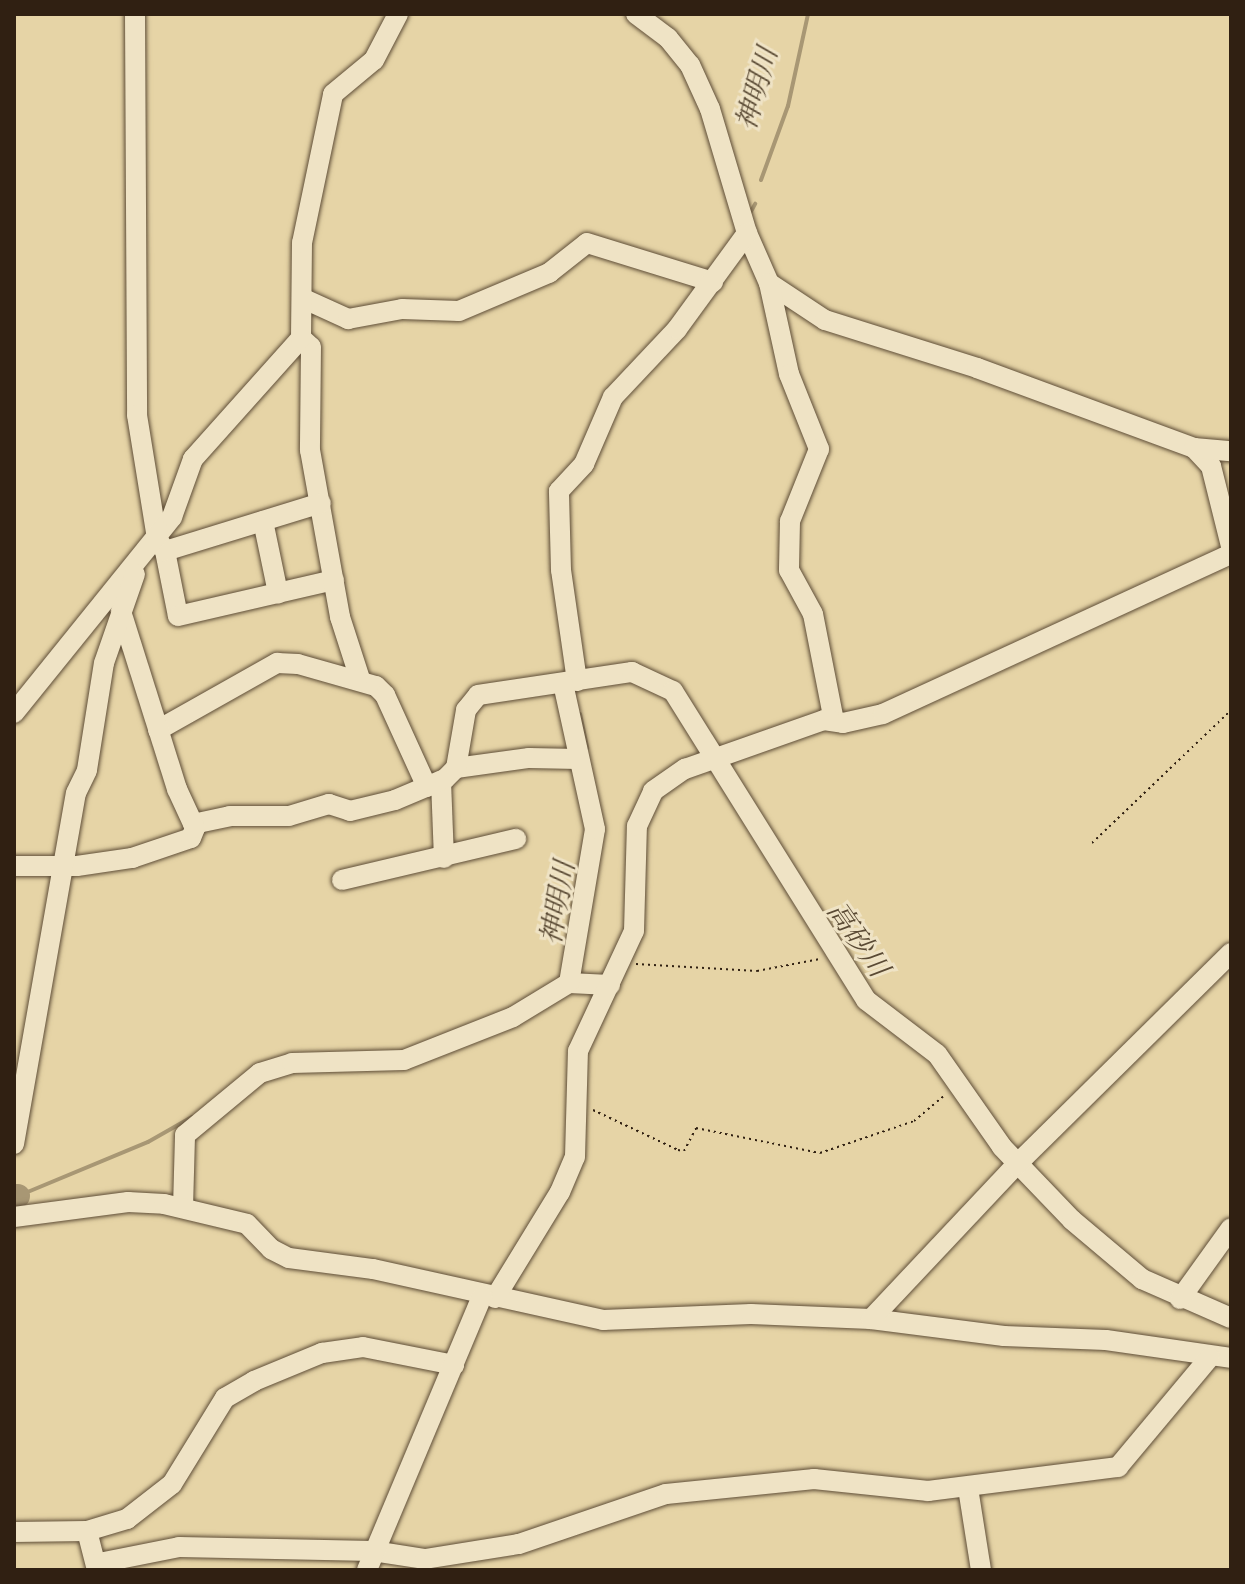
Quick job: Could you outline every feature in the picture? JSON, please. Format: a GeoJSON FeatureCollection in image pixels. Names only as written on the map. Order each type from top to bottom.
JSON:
{"type":"FeatureCollection","features":[{"type":"Feature","properties":{"kind":"street"},"geometry":{"type":"LineString","coordinates":[[135,14],[132,241],[137,415],[178,616],[334,580]]}},
{"type":"Feature","properties":{"kind":"street"},"geometry":{"type":"LineString","coordinates":[[14,713],[139,563],[161,544],[193,459],[301,338],[302,243],[333,94],[374,60],[398,14]]}},
{"type":"Feature","properties":{"kind":"street"},"geometry":{"type":"LineString","coordinates":[[643,16],[690,65],[710,109],[747,233],[769,283],[789,374],[819,449],[790,521],[789,570],[813,614],[834,721]]}},
{"type":"Feature","properties":{"kind":"street"},"geometry":{"type":"LineString","coordinates":[[569,983],[595,843],[578,759],[570,682],[561,570],[559,491],[584,464],[613,397],[713,282],[747,233]]}},
{"type":"Feature","properties":{"kind":"street"},"geometry":{"type":"LineString","coordinates":[[302,298],[348,319],[402,309],[459,311],[549,273],[587,243],[713,282]]}},
{"type":"Feature","properties":{"kind":"street"},"geometry":{"type":"LineString","coordinates":[[769,283],[825,320],[977,368],[1194,448],[1231,451]]}},
{"type":"Feature","properties":{"kind":"street"},"geometry":{"type":"LineString","coordinates":[[301,338],[311,347],[307,419],[334,580],[360,679]]}},
{"type":"Feature","properties":{"kind":"street"},"geometry":{"type":"LineString","coordinates":[[1194,448],[1211,466],[1231,546]]}},
{"type":"Feature","properties":{"kind":"street"},"geometry":{"type":"LineString","coordinates":[[161,544],[263,521],[321,503]]}},
{"type":"Feature","properties":{"kind":"street"},"geometry":{"type":"LineString","coordinates":[[263,521],[278,593]]}},
{"type":"Feature","properties":{"kind":"street"},"geometry":{"type":"LineString","coordinates":[[370,1560],[454,1365],[488,1297],[568,1176],[575,1157],[583,1031],[623,963],[638,904],[637,826],[643,808],[665,779],[718,756],[824,720],[883,714],[1231,554]]}},
{"type":"Feature","properties":{"kind":"street"},"geometry":{"type":"LineString","coordinates":[[14,1144],[76,793],[87,770],[104,663],[139,563]]}},
{"type":"Feature","properties":{"kind":"street"},"geometry":{"type":"LineString","coordinates":[[14,866],[61,866],[167,850],[191,838],[193,824],[158,730],[121,611]]}},
{"type":"Feature","properties":{"kind":"street"},"geometry":{"type":"LineString","coordinates":[[158,730],[277,663],[360,679],[385,695],[441,779]]}},
{"type":"Feature","properties":{"kind":"street"},"geometry":{"type":"LineString","coordinates":[[444,858],[441,779],[471,699],[632,672],[673,691],[718,756],[866,1000],[937,1054],[1016,1165],[1142,1279],[1180,1299],[1231,1318]]}},
{"type":"Feature","properties":{"kind":"street"},"geometry":{"type":"LineString","coordinates":[[193,824],[230,816],[289,816],[329,804],[350,811],[441,779],[529,758],[578,759]]}},
{"type":"Feature","properties":{"kind":"street"},"geometry":{"type":"LineString","coordinates":[[342,880],[516,839]]}},
{"type":"Feature","properties":{"kind":"street"},"geometry":{"type":"LineString","coordinates":[[871,1319],[1016,1165],[1231,953]]}},
{"type":"Feature","properties":{"kind":"street"},"geometry":{"type":"LineString","coordinates":[[183,1208],[185,1135],[260,1073],[292,1063],[404,1060],[513,1017],[569,983],[610,985]]}},
{"type":"Feature","properties":{"kind":"street"},"geometry":{"type":"LineString","coordinates":[[14,1217],[128,1202],[183,1208],[247,1224],[271,1249],[289,1258],[373,1269],[488,1297],[603,1320],[751,1314],[871,1319],[1004,1336],[1106,1340],[1231,1358]]}},
{"type":"Feature","properties":{"kind":"street"},"geometry":{"type":"LineString","coordinates":[[1180,1299],[1231,1228]]}},
{"type":"Feature","properties":{"kind":"street"},"geometry":{"type":"LineString","coordinates":[[14,1532],[87,1531],[127,1519],[172,1484],[225,1398],[254,1381],[322,1353],[363,1347],[454,1365]]}},
{"type":"Feature","properties":{"kind":"street"},"geometry":{"type":"LineString","coordinates":[[87,1531],[98,1567],[179,1547],[370,1560],[425,1559],[519,1544],[666,1494],[814,1479],[928,1491],[1118,1467],[1210,1357]]}},
{"type":"Feature","properties":{"kind":"street"},"geometry":{"type":"LineString","coordinates":[[968,1488],[981,1570]]}},
{"type":"Feature","properties":{"kind":"path"},"geometry":{"type":"LineString","coordinates":[[1092,843],[1231,710]]}},
{"type":"Feature","properties":{"kind":"path"},"geometry":{"type":"LineString","coordinates":[[623,963],[757,971],[836,955]]}},
{"type":"Feature","properties":{"kind":"path"},"geometry":{"type":"LineString","coordinates":[[577,1104],[678,1150],[684,1151],[696,1128],[820,1153],[914,1121],[959,1083]]}},
{"type":"Feature","properties":{"kind":"waterway","name":"神明川"},"geometry":{"type":"LineString","coordinates":[[761,180],[788,106],[808,14]]}},
{"type":"Feature","properties":{"kind":"waterway","name":"神明川"},"geometry":{"type":"LineString","coordinates":[[749,215],[755,204]]}},
{"type":"Feature","properties":{"kind":"waterway","name":"神明川"},"geometry":{"type":"LineString","coordinates":[[580,714],[587,748]]}},
{"type":"Feature","properties":{"kind":"waterway","name":"神明川"},"geometry":{"type":"LineString","coordinates":[[18,1196],[148,1142],[192,1117]]}},
{"type":"Feature","properties":{"kind":"water label","name":"高砂川"},"geometry":{"type":"Point","coordinates":[857,940]}}]}
